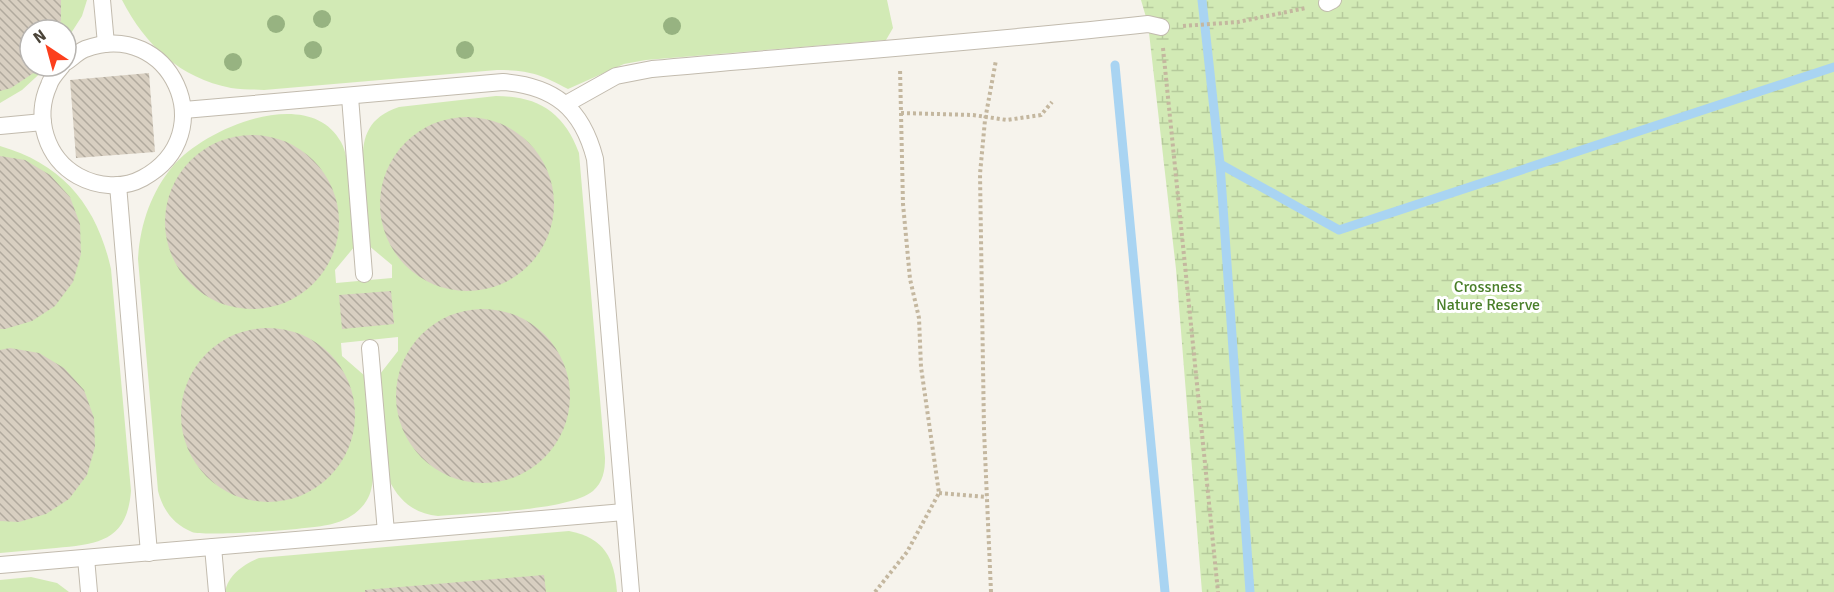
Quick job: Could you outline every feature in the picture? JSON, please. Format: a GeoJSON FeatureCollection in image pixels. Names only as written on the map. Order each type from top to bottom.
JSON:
{"type":"FeatureCollection","features":[{"type":"Feature","properties":{"kind":"lane"},"geometry":{"type":"LineString","coordinates":[[102,0],[105,44]]}},
{"type":"Feature","properties":{"kind":"lane"},"geometry":{"type":"LineString","coordinates":[[566,104],[601,83],[633,71],[1148,24],[1161,27]]}},
{"type":"Feature","properties":{"kind":"lane"},"geometry":{"type":"LineString","coordinates":[[53,78],[42,106],[43,130],[52,152],[68,170],[89,182],[112,186],[136,182],[156,171],[172,154],[182,133],[184,110],[179,88],[167,68],[150,53],[128,45],[105,44],[78,54]]}},
{"type":"Feature","properties":{"kind":"lane"},"geometry":{"type":"LineString","coordinates":[[184,110],[503,82],[540,88],[555,95],[566,104],[585,131],[595,159],[631,592]]}},
{"type":"Feature","properties":{"kind":"lane"},"geometry":{"type":"LineString","coordinates":[[350,97],[364,274]]}},
{"type":"Feature","properties":{"kind":"lane"},"geometry":{"type":"LineString","coordinates":[[0,126],[43,122]]}},
{"type":"Feature","properties":{"kind":"lane"},"geometry":{"type":"LineString","coordinates":[[118,185],[149,553]]}},
{"type":"Feature","properties":{"kind":"lane"},"geometry":{"type":"LineString","coordinates":[[370,348],[386,532]]}},
{"type":"Feature","properties":{"kind":"lane"},"geometry":{"type":"LineString","coordinates":[[0,565],[624,512]]}},
{"type":"Feature","properties":{"kind":"lane"},"geometry":{"type":"LineString","coordinates":[[213,547],[217,592]]}},
{"type":"Feature","properties":{"kind":"lane"},"geometry":{"type":"LineString","coordinates":[[86,558],[89,592]]}},
{"type":"Feature","properties":{"kind":"path"},"geometry":{"type":"LineString","coordinates":[[1218,592],[1161,27],[1238,22],[1330,2]]}},
{"type":"Feature","properties":{"kind":"path"},"geometry":{"type":"LineString","coordinates":[[991,592],[983,399],[981,174],[985,117],[997,55],[996,39]]}},
{"type":"Feature","properties":{"kind":"path"},"geometry":{"type":"LineString","coordinates":[[875,592],[919,534],[939,493],[921,367],[919,318],[910,279],[903,204],[900,46]]}},
{"type":"Feature","properties":{"kind":"path"},"geometry":{"type":"LineString","coordinates":[[901,113],[1007,120],[1041,115],[1052,102]]}},
{"type":"Feature","properties":{"kind":"path"},"geometry":{"type":"LineString","coordinates":[[939,493],[987,496]]}},
{"type":"Feature","properties":{"kind":"green space"},"geometry":{"type":"Polygon","coordinates":[[[0,0],[87,0],[78,22],[78,18],[18,18],[18,78],[35,78],[22,90],[0,103],[0,0]]]}},
{"type":"Feature","properties":{"kind":"green space"},"geometry":{"type":"Polygon","coordinates":[[[122,0],[887,0],[893,28],[886,40],[646,60],[624,64],[568,89],[534,74],[497,70],[264,90],[235,89],[196,76],[180,68],[166,57],[142,31],[122,0]]]}},
{"type":"Feature","properties":{"kind":"green space","name":"Crossness Nature Reserve"},"geometry":{"type":"Polygon","coordinates":[[[1141,0],[1834,0],[1834,592],[1202,592],[1176,269],[1148,24],[1141,0]]]}},
{"type":"Feature","properties":{"kind":"green space"},"geometry":{"type":"Polygon","coordinates":[[[496,96],[525,99],[548,109],[566,127],[579,153],[605,458],[604,472],[599,484],[593,491],[581,498],[519,510],[438,516],[422,512],[409,505],[389,480],[380,374],[398,351],[398,337],[341,343],[342,356],[365,376],[374,456],[372,487],[365,503],[357,511],[348,518],[332,524],[284,530],[201,533],[192,532],[179,525],[166,510],[158,491],[138,259],[144,221],[165,176],[188,152],[208,138],[232,126],[257,118],[282,114],[306,116],[326,125],[341,142],[348,163],[355,246],[335,270],[336,283],[392,278],[392,265],[368,245],[363,150],[369,129],[385,113],[399,107],[496,96]]]}},
{"type":"Feature","properties":{"kind":"green space"},"geometry":{"type":"Polygon","coordinates":[[[0,146],[42,164],[59,176],[86,207],[105,246],[111,269],[131,491],[124,520],[108,537],[85,544],[0,553],[0,146]]]}},
{"type":"Feature","properties":{"kind":"green space"},"geometry":{"type":"Polygon","coordinates":[[[569,531],[591,539],[605,551],[613,569],[617,592],[225,592],[229,580],[238,571],[259,558],[569,531]]]}},
{"type":"Feature","properties":{"kind":"green space"},"geometry":{"type":"Polygon","coordinates":[[[31,577],[57,583],[69,592],[0,592],[0,580],[31,577]]]}},
{"type":"Feature","properties":{"kind":"building"},"geometry":{"type":"Polygon","coordinates":[[[0,0],[61,0],[61,18],[18,18],[18,78],[26,78],[11,88],[0,91],[0,0]]]}},
{"type":"Feature","properties":{"kind":"building"},"geometry":{"type":"Polygon","coordinates":[[[149,73],[155,152],[76,158],[70,80],[149,73]]]}},
{"type":"Feature","properties":{"kind":"building"},"geometry":{"type":"Polygon","coordinates":[[[467,117],[500,124],[515,132],[528,143],[539,156],[547,171],[554,204],[547,237],[539,252],[528,265],[515,276],[500,284],[467,291],[434,284],[419,276],[406,265],[395,252],[387,237],[380,204],[387,171],[395,156],[406,143],[419,132],[434,124],[467,117]]]}},
{"type":"Feature","properties":{"kind":"building"},"geometry":{"type":"Polygon","coordinates":[[[252,135],[285,142],[300,150],[313,161],[324,174],[332,189],[339,222],[332,255],[324,270],[313,283],[300,294],[285,302],[252,309],[219,302],[204,294],[191,283],[180,270],[172,255],[165,222],[172,189],[180,174],[191,161],[204,150],[219,142],[252,135]]]}},
{"type":"Feature","properties":{"kind":"building"},"geometry":{"type":"Polygon","coordinates":[[[0,156],[25,160],[50,175],[70,197],[80,224],[81,254],[73,282],[55,306],[32,321],[5,329],[0,329],[0,156]]]}},
{"type":"Feature","properties":{"kind":"building"},"geometry":{"type":"Polygon","coordinates":[[[391,291],[394,324],[342,329],[339,295],[391,291]]]}},
{"type":"Feature","properties":{"kind":"building"},"geometry":{"type":"Polygon","coordinates":[[[483,309],[516,316],[531,324],[544,335],[555,348],[563,363],[570,396],[563,429],[555,444],[544,457],[531,468],[516,476],[483,483],[450,476],[435,468],[422,457],[411,444],[403,429],[396,396],[403,363],[411,348],[422,335],[435,324],[450,316],[483,309]]]}},
{"type":"Feature","properties":{"kind":"building"},"geometry":{"type":"Polygon","coordinates":[[[268,328],[301,335],[316,343],[329,354],[340,367],[348,382],[355,415],[348,448],[340,463],[329,476],[316,487],[301,495],[268,502],[235,495],[220,487],[207,476],[196,463],[188,448],[181,415],[188,382],[196,367],[207,354],[220,343],[235,335],[268,328]]]}},
{"type":"Feature","properties":{"kind":"building"},"geometry":{"type":"Polygon","coordinates":[[[10,348],[39,353],[64,368],[84,390],[94,418],[95,447],[87,475],[69,499],[46,514],[19,522],[0,521],[0,350],[10,348]]]}},
{"type":"Feature","properties":{"kind":"building"},"geometry":{"type":"Polygon","coordinates":[[[544,575],[546,592],[365,592],[365,590],[544,575]]]}},
{"type":"Feature","properties":{"kind":"waterway"},"geometry":{"type":"LineString","coordinates":[[1202,0],[1220,164],[1250,592]]}},
{"type":"Feature","properties":{"kind":"waterway"},"geometry":{"type":"LineString","coordinates":[[1115,65],[1165,592]]}},
{"type":"Feature","properties":{"kind":"waterway"},"geometry":{"type":"LineString","coordinates":[[1220,164],[1339,230],[1834,67]]}}]}
